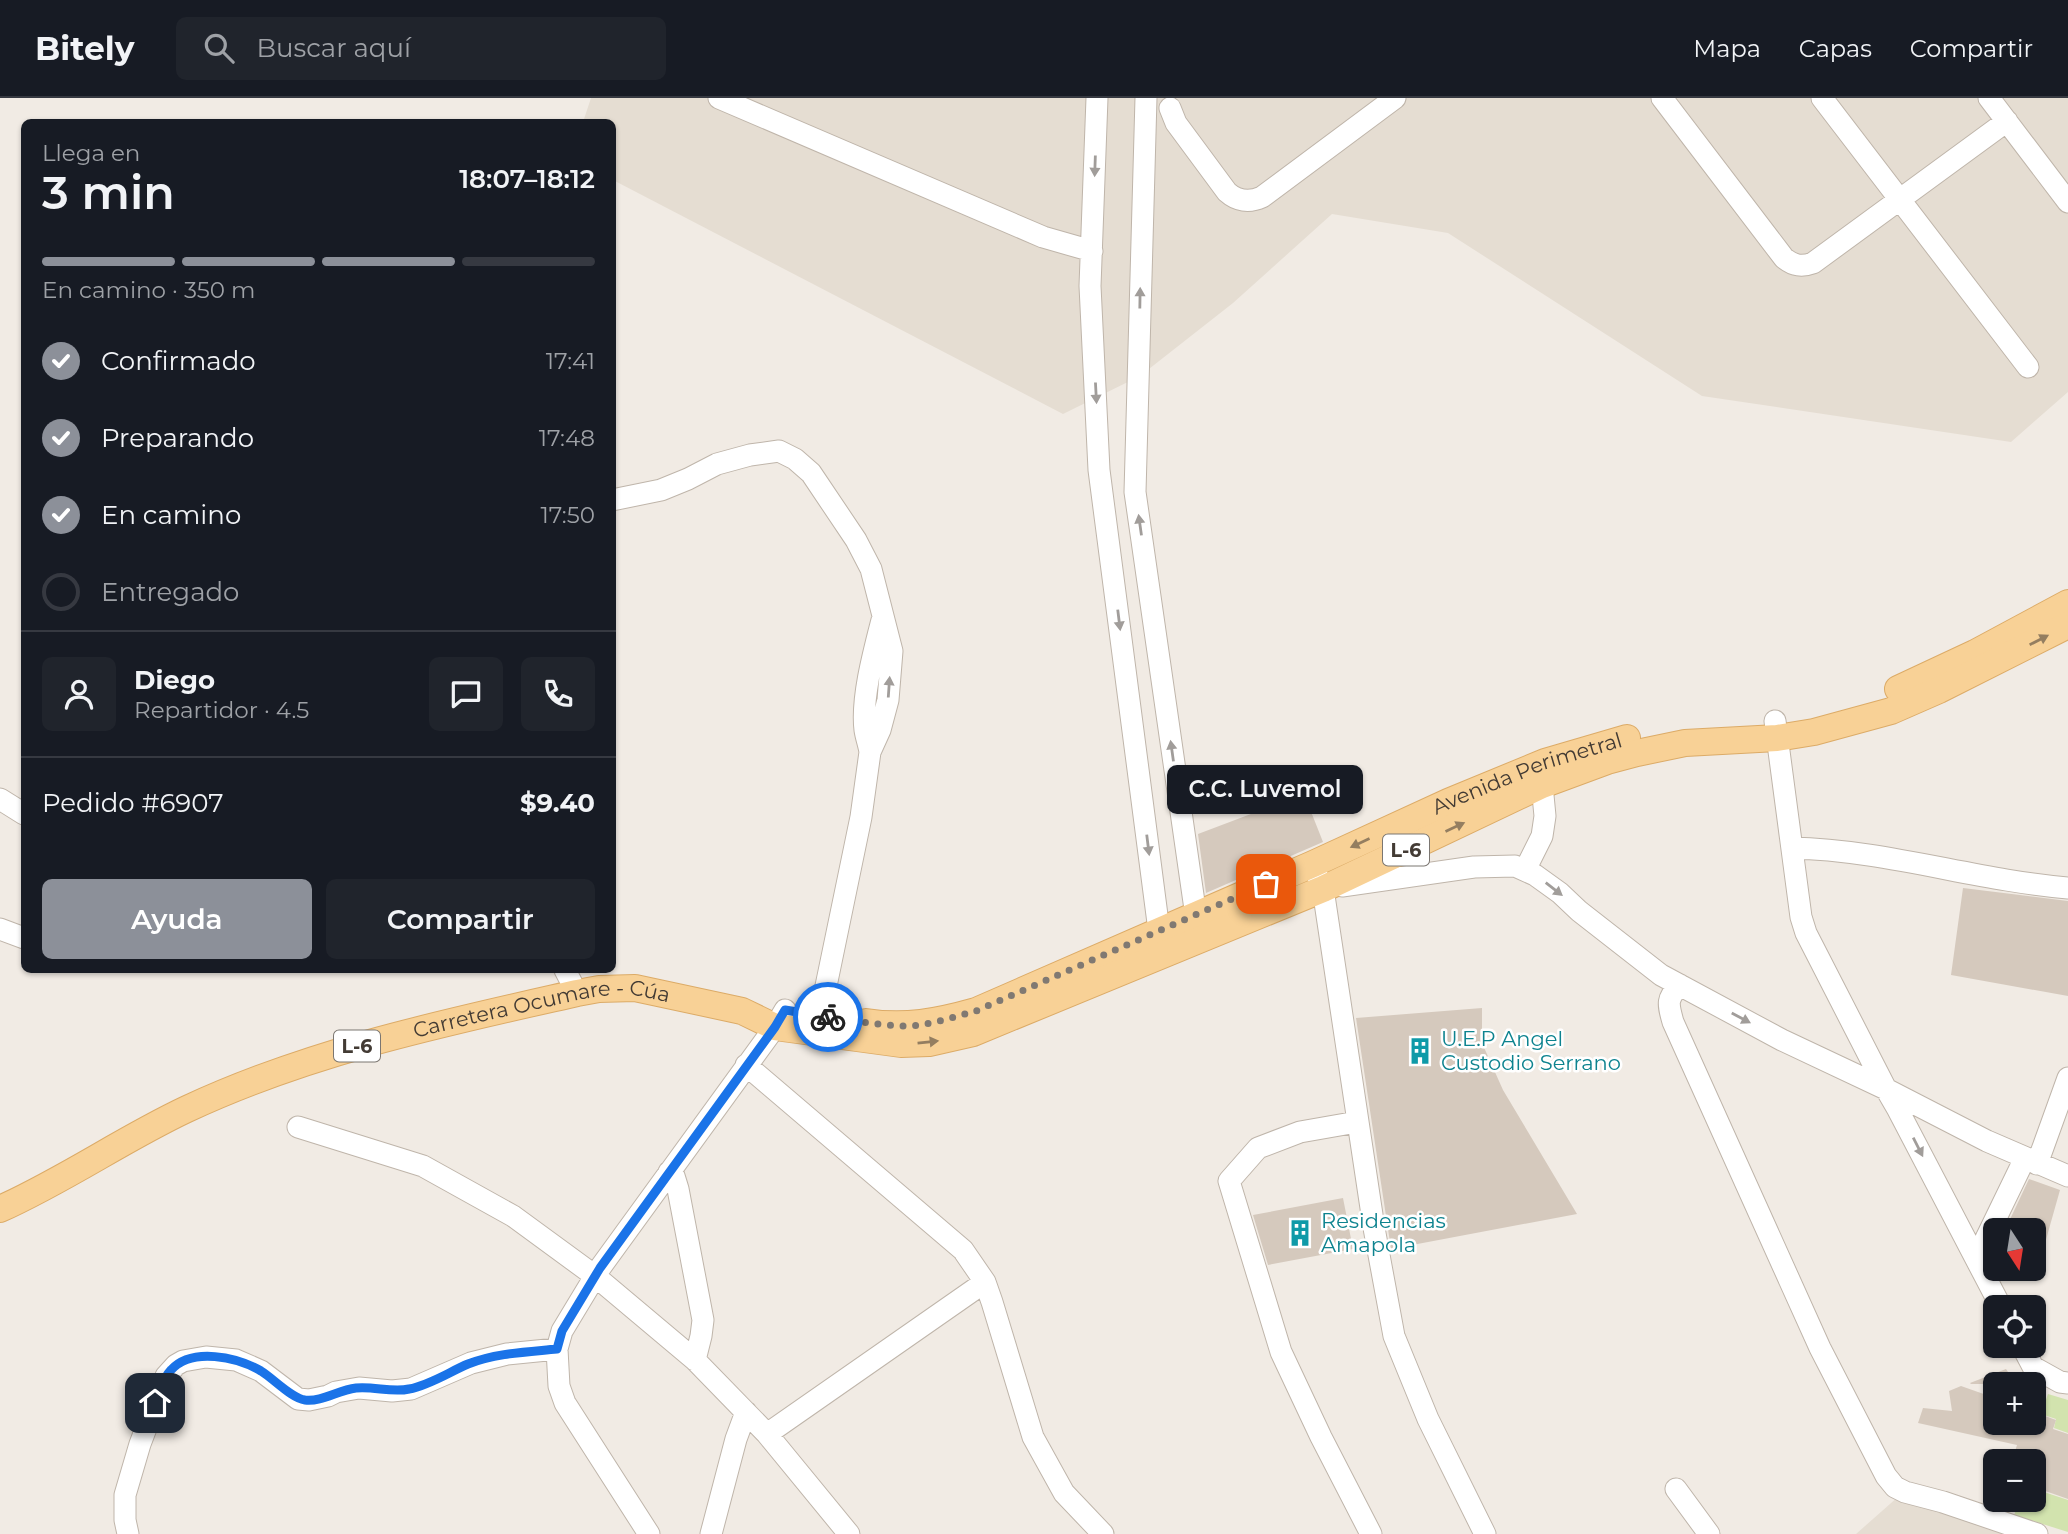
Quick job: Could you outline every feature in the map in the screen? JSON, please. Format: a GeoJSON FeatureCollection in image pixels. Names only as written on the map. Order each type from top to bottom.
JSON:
{"type":"FeatureCollection","features":[{"type":"Feature","properties":{"kind":"main road","name":"Avenida Perimetral"},"geometry":{"type":"LineString","coordinates":[[1198,927],[1323,889],[1542,785],[1607,761],[1685,743],[1776,729],[1895,691],[1975,653],[2068,603]]}},
{"type":"Feature","properties":{"kind":"main road","name":"Avenida Perimetral"},"geometry":{"type":"LineString","coordinates":[[742,1011],[901,1044],[929,1043],[973,1033],[1198,927],[1313,864],[1448,802],[1556,758],[1612,741],[1655,732],[1776,729],[1814,732],[1891,711],[1940,690],[2068,625]]}},
{"type":"Feature","properties":{"kind":"main road","name":"Avenida Perimetral"},"geometry":{"type":"LineString","coordinates":[[780,1018],[820,1015],[874,1024],[908,1026],[944,1020],[976,1011],[1161,943]]}},
{"type":"Feature","properties":{"kind":"main road","name":"Carretera Ocumare - Cúa"},"geometry":{"type":"LineString","coordinates":[[0,1209],[30,1196],[141,1131],[248,1082],[323,1055],[404,1032],[599,989],[635,988],[742,1011]]}},
{"type":"Feature","properties":{"kind":"street"},"geometry":{"type":"LineString","coordinates":[[719,98],[1042,237],[1092,251]]}},
{"type":"Feature","properties":{"kind":"street"},"geometry":{"type":"LineString","coordinates":[[1097,98],[1090,286],[1099,470],[1161,943]]}},
{"type":"Feature","properties":{"kind":"street"},"geometry":{"type":"LineString","coordinates":[[1198,927],[1135,492],[1146,105],[1178,103],[1177,123],[1227,192],[1237,199],[1250,201],[1262,197],[1395,98]]}},
{"type":"Feature","properties":{"kind":"street"},"geometry":{"type":"LineString","coordinates":[[1662,98],[1784,258],[1794,265],[1813,263],[2007,121]]}},
{"type":"Feature","properties":{"kind":"street"},"geometry":{"type":"LineString","coordinates":[[1822,98],[2028,367]]}},
{"type":"Feature","properties":{"kind":"street"},"geometry":{"type":"LineString","coordinates":[[1989,98],[2068,202]]}},
{"type":"Feature","properties":{"kind":"street"},"geometry":{"type":"LineString","coordinates":[[616,499],[661,490],[733,459],[779,451],[811,473],[865,554],[877,586],[883,618],[869,674],[866,701],[865,730],[870,752],[861,817],[820,1015]]}},
{"type":"Feature","properties":{"kind":"street"},"geometry":{"type":"LineString","coordinates":[[1776,729],[1801,917],[1806,933],[1995,1295]]}},
{"type":"Feature","properties":{"kind":"street"},"geometry":{"type":"LineString","coordinates":[[1525,870],[1542,836],[1545,816],[1542,785]]}},
{"type":"Feature","properties":{"kind":"street"},"geometry":{"type":"LineString","coordinates":[[0,799],[21,812]]}},
{"type":"Feature","properties":{"kind":"street"},"geometry":{"type":"LineString","coordinates":[[1792,848],[1863,855],[2023,884],[2068,888]]}},
{"type":"Feature","properties":{"kind":"street"},"geometry":{"type":"LineString","coordinates":[[1313,864],[1323,889],[1357,1122],[1394,1336],[1428,1419],[1485,1534]]}},
{"type":"Feature","properties":{"kind":"street"},"geometry":{"type":"LineString","coordinates":[[1323,889],[1474,867],[1515,866],[1535,874],[1661,975],[1782,1040],[1987,1141],[2068,1176]]}},
{"type":"Feature","properties":{"kind":"street"},"geometry":{"type":"LineString","coordinates":[[0,929],[21,937]]}},
{"type":"Feature","properties":{"kind":"street"},"geometry":{"type":"LineString","coordinates":[[567,973],[577,993]]}},
{"type":"Feature","properties":{"kind":"street"},"geometry":{"type":"LineString","coordinates":[[1680,985],[1670,995],[1668,1006],[1673,1022],[1820,1348],[1886,1476],[1895,1487],[1905,1492],[2037,1534]]}},
{"type":"Feature","properties":{"kind":"street"},"geometry":{"type":"LineString","coordinates":[[649,1534],[565,1403],[559,1386],[557,1349],[562,1331],[595,1276],[780,1018]]}},
{"type":"Feature","properties":{"kind":"street"},"geometry":{"type":"LineString","coordinates":[[746,1065],[963,1250],[985,1282],[1033,1437],[1064,1493],[1103,1534]]}},
{"type":"Feature","properties":{"kind":"street"},"geometry":{"type":"LineString","coordinates":[[1976,1259],[2031,1161],[2068,1078]]}},
{"type":"Feature","properties":{"kind":"street"},"geometry":{"type":"LineString","coordinates":[[1357,1122],[1300,1132],[1258,1148],[1229,1181],[1281,1352],[1371,1534]]}},
{"type":"Feature","properties":{"kind":"street"},"geometry":{"type":"LineString","coordinates":[[298,1127],[424,1166],[513,1216],[595,1276],[695,1360],[767,1434],[849,1534]]}},
{"type":"Feature","properties":{"kind":"street"},"geometry":{"type":"LineString","coordinates":[[669,1171],[674,1176],[678,1189],[703,1320],[695,1360]]}},
{"type":"Feature","properties":{"kind":"street"},"geometry":{"type":"LineString","coordinates":[[767,1434],[985,1282]]}},
{"type":"Feature","properties":{"kind":"street"},"geometry":{"type":"LineString","coordinates":[[128,1534],[125,1494],[140,1444],[166,1376],[183,1361],[206,1357],[236,1360],[261,1371],[298,1399],[309,1400],[359,1388],[392,1391],[411,1389],[471,1363],[507,1354],[557,1349]]}},
{"type":"Feature","properties":{"kind":"street"},"geometry":{"type":"LineString","coordinates":[[2028,1358],[2033,1367],[2060,1382],[2068,1383]]}},
{"type":"Feature","properties":{"kind":"street"},"geometry":{"type":"LineString","coordinates":[[711,1534],[736,1439],[746,1412]]}},
{"type":"Feature","properties":{"kind":"street"},"geometry":{"type":"LineString","coordinates":[[1676,1489],[1709,1534]]}},
{"type":"Feature","properties":{"kind":"shaded area"},"geometry":{"type":"Polygon","coordinates":[[[591,98],[2068,98],[2068,392],[2011,442],[1702,396],[1448,233],[1332,214],[1233,303],[1140,376],[1063,414],[616,182],[616,119],[584,119],[591,98]]]}},
{"type":"Feature","properties":{"kind":"shaded area"},"geometry":{"type":"Polygon","coordinates":[[[1899,1496],[2011,1534],[1856,1534],[1899,1496]]]}},
{"type":"Feature","properties":{"kind":"green space"},"geometry":{"type":"Polygon","coordinates":[[[2048,1394],[2068,1400],[2068,1433],[2054,1428],[2056,1419],[2046,1416],[2048,1394]]]}},
{"type":"Feature","properties":{"kind":"green space"},"geometry":{"type":"Polygon","coordinates":[[[2046,1493],[2068,1500],[2068,1532],[2014,1515],[2015,1512],[2046,1512],[2046,1493]]]}},
{"type":"Feature","properties":{"kind":"building"},"geometry":{"type":"Polygon","coordinates":[[[1304,794],[1323,842],[1206,893],[1198,834],[1304,794]]]}},
{"type":"Feature","properties":{"kind":"building"},"geometry":{"type":"Polygon","coordinates":[[[1963,888],[2068,901],[2068,996],[1951,975],[1963,888]]]}},
{"type":"Feature","properties":{"kind":"building"},"geometry":{"type":"Polygon","coordinates":[[[1482,1008],[1482,1043],[1503,1090],[1577,1214],[1391,1249],[1356,1018],[1482,1008]]]}},
{"type":"Feature","properties":{"kind":"building"},"geometry":{"type":"Polygon","coordinates":[[[2029,1179],[2060,1190],[2046,1240],[2046,1218],[2011,1218],[2029,1179]]]}},
{"type":"Feature","properties":{"kind":"building","name":"Residencias Amapola"},"geometry":{"type":"Polygon","coordinates":[[[1343,1198],[1353,1249],[1268,1265],[1253,1215],[1343,1198]]]}},
{"type":"Feature","properties":{"kind":"building"},"geometry":{"type":"Polygon","coordinates":[[[1983,1378],[1983,1384],[1970,1383],[1983,1378]]]}},
{"type":"Feature","properties":{"kind":"building"},"geometry":{"type":"Polygon","coordinates":[[[1961,1386],[1983,1394],[1983,1435],[2046,1435],[2046,1416],[2056,1420],[2053,1429],[2068,1434],[2068,1499],[2046,1491],[2046,1449],[2016,1449],[2017,1445],[1918,1423],[1923,1408],[1952,1411],[1949,1391],[1961,1386]]]}},
{"type":"Feature","properties":{"kind":"way so far"},"geometry":{"type":"LineString","coordinates":[[828,1017],[908,1026],[976,1011],[1266,884]]}},
{"type":"Feature","properties":{"kind":"place","name":"C.C. Luvemol"},"geometry":{"type":"Point","coordinates":[1266,884]}},
{"type":"Feature","properties":{"kind":"place","name":"U.E.P Angel Custodio Serrano"},"geometry":{"type":"Point","coordinates":[1420,1051]}},
{"type":"Feature","properties":{"kind":"place","name":"Residencias Amapola"},"geometry":{"type":"Point","coordinates":[1300,1233]}},
{"type":"Feature","properties":{"kind":"route"},"geometry":{"type":"LineString","coordinates":[[155,1403],[170,1370],[191,1359],[206,1357],[236,1360],[261,1371],[298,1399],[309,1400],[359,1388],[392,1391],[411,1389],[471,1363],[507,1354],[557,1349],[562,1331],[600,1268],[785,1010],[828,1017]]}}]}
